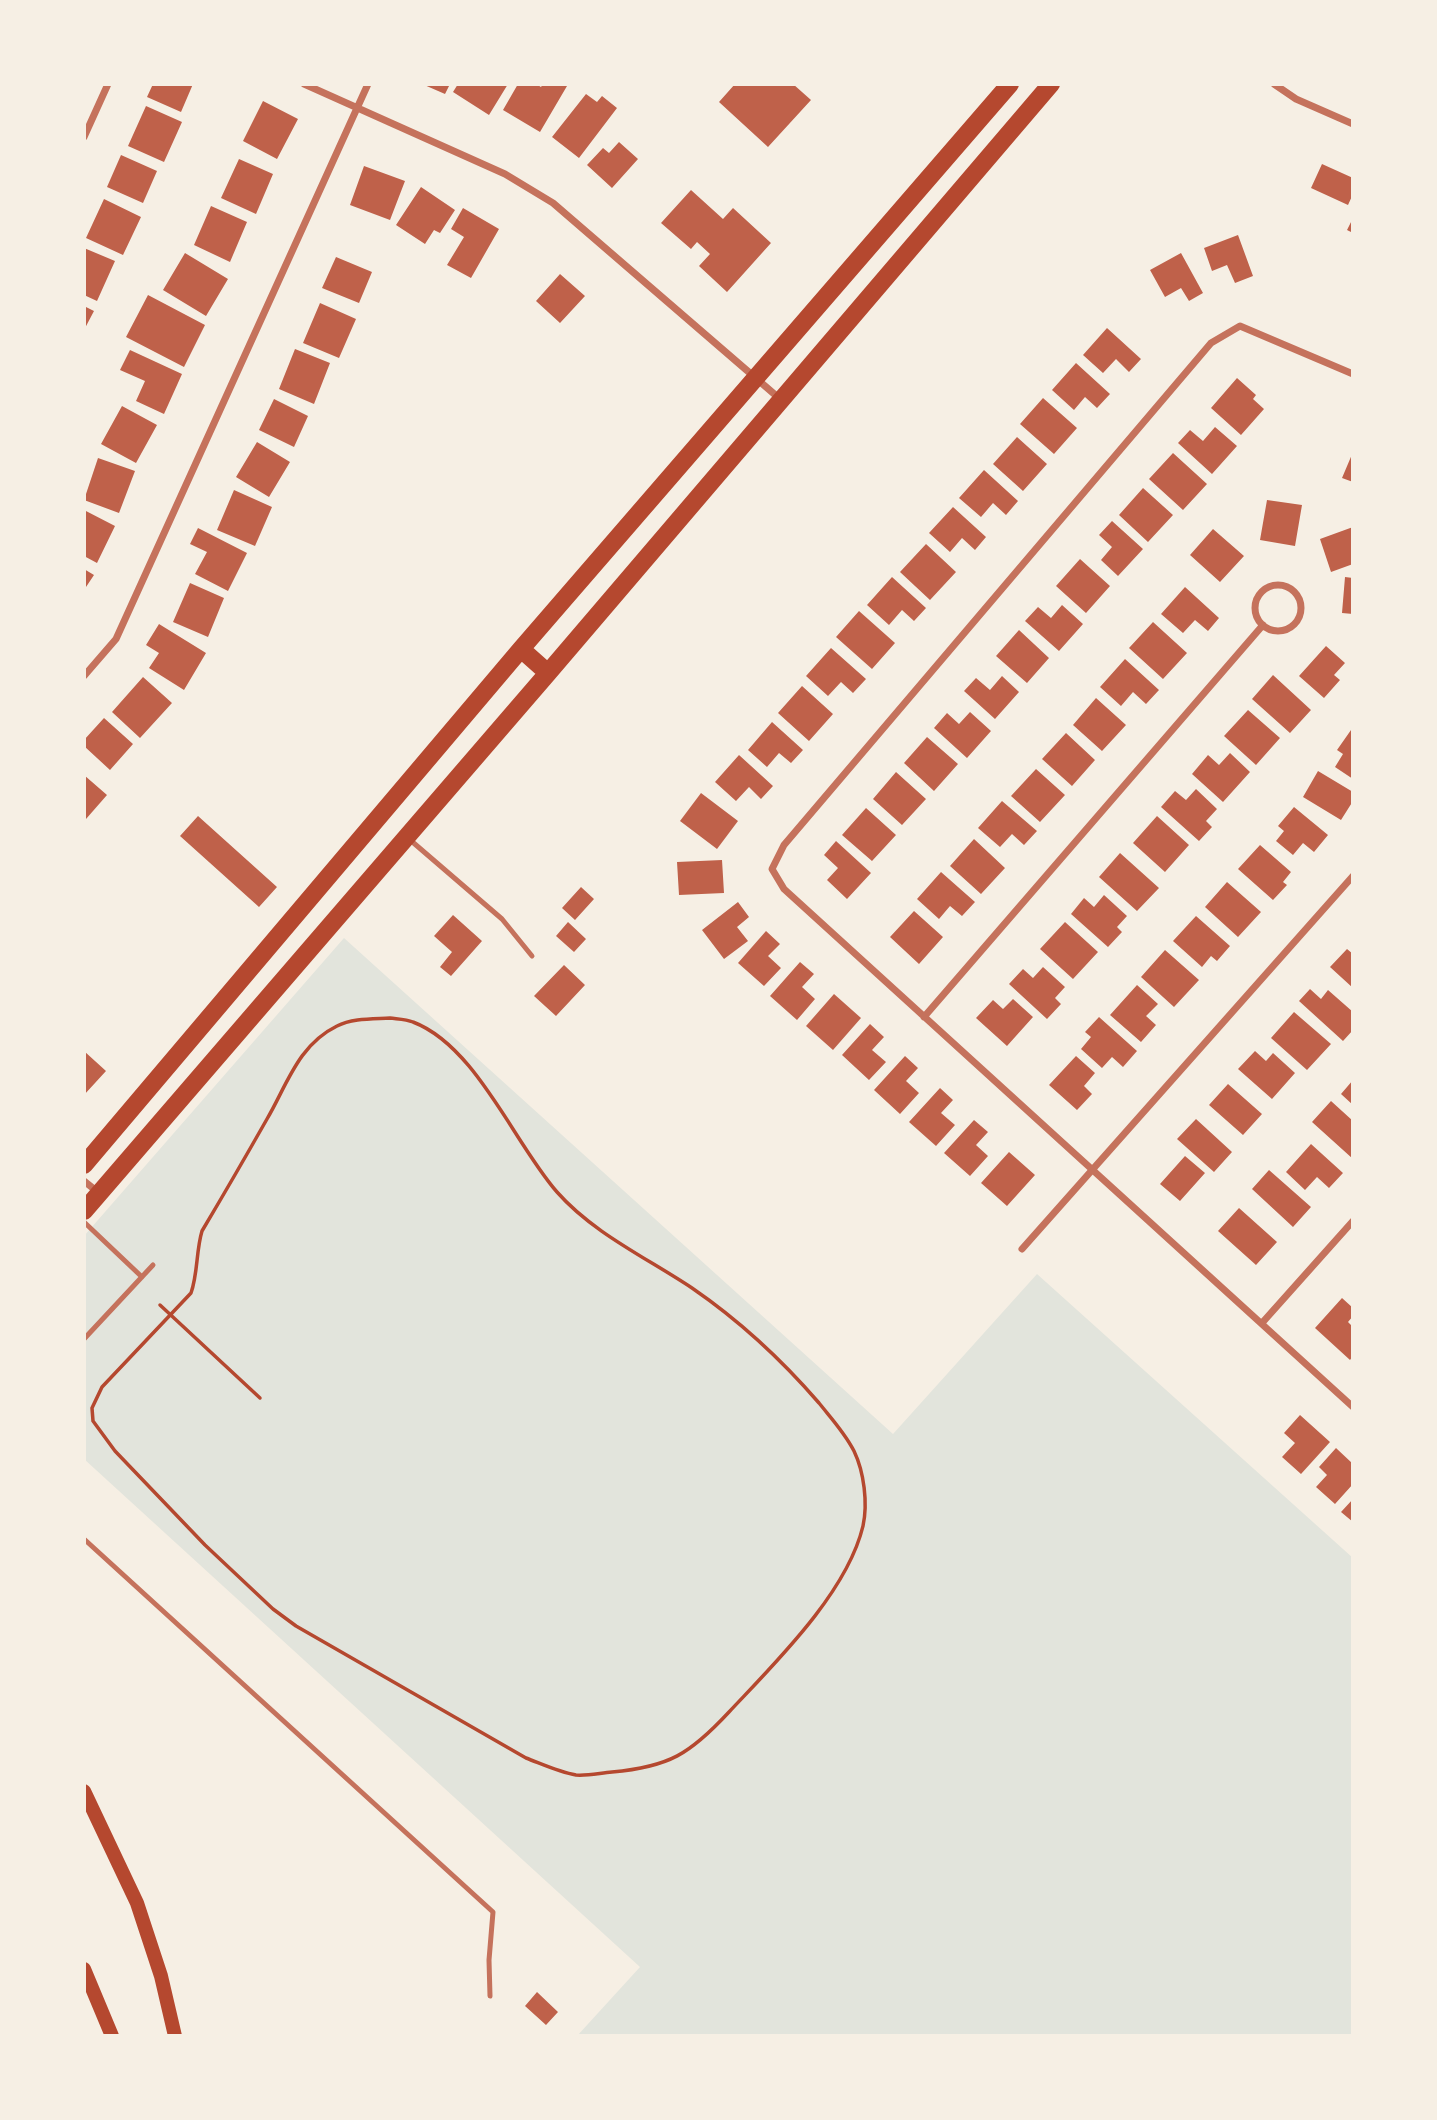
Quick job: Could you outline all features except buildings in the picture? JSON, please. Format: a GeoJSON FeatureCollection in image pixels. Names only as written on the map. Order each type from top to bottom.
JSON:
{"type":"FeatureCollection","features":[{"type":"Feature","properties":{"kind":"main road"},"geometry":{"type":"LineString","coordinates":[[84,1164],[521,649],[1010,84]]}},
{"type":"Feature","properties":{"kind":"main road"},"geometry":{"type":"LineString","coordinates":[[84,1211],[782,401],[1051,84]]}},
{"type":"Feature","properties":{"kind":"main road"},"geometry":{"type":"LineString","coordinates":[[948,158],[971,178]]}},
{"type":"Feature","properties":{"kind":"main road"},"geometry":{"type":"LineString","coordinates":[[521,649],[548,673]]}},
{"type":"Feature","properties":{"kind":"main road"},"geometry":{"type":"LineString","coordinates":[[292,920],[317,942]]}},
{"type":"Feature","properties":{"kind":"main road"},"geometry":{"type":"LineString","coordinates":[[84,1791],[137,1903],[161,1976],[175,2036]]}},
{"type":"Feature","properties":{"kind":"main road"},"geometry":{"type":"LineString","coordinates":[[84,1969],[112,2036]]}},
{"type":"Feature","properties":{"kind":"street"},"geometry":{"type":"LineString","coordinates":[[84,136],[108,84]]}},
{"type":"Feature","properties":{"kind":"street"},"geometry":{"type":"LineString","coordinates":[[304,84],[505,174],[553,203],[782,401]]}},
{"type":"Feature","properties":{"kind":"street"},"geometry":{"type":"LineString","coordinates":[[84,676],[116,639],[368,84]]}},
{"type":"Feature","properties":{"kind":"street"},"geometry":{"type":"LineString","coordinates":[[1274,84],[1296,99],[1353,124]]}},
{"type":"Feature","properties":{"kind":"street"},"geometry":{"type":"LineString","coordinates":[[1353,374],[1240,326],[1210,343],[784,845],[772,869],[784,889],[1353,1407]]}},
{"type":"Feature","properties":{"kind":"street"},"geometry":{"type":"LineString","coordinates":[[1280,585],[1293,591],[1301,604],[1301,612],[1293,625],[1278,630],[1263,625],[1256,605],[1261,592],[1280,585]]}},
{"type":"Feature","properties":{"kind":"street"},"geometry":{"type":"LineString","coordinates":[[924,1017],[1263,625]]}},
{"type":"Feature","properties":{"kind":"street"},"geometry":{"type":"LineString","coordinates":[[1022,1249],[1353,876]]}},
{"type":"Feature","properties":{"kind":"street"},"geometry":{"type":"LineString","coordinates":[[84,1181],[99,1193]]}},
{"type":"Feature","properties":{"kind":"street"},"geometry":{"type":"LineString","coordinates":[[1262,1323],[1353,1222]]}},
{"type":"Feature","properties":{"kind":"lane"},"geometry":{"type":"LineString","coordinates":[[407,836],[502,919],[532,956]]}},
{"type":"Feature","properties":{"kind":"lane"},"geometry":{"type":"LineString","coordinates":[[84,1222],[142,1277]]}},
{"type":"Feature","properties":{"kind":"lane"},"geometry":{"type":"LineString","coordinates":[[84,1339],[153,1265]]}},
{"type":"Feature","properties":{"kind":"lane"},"geometry":{"type":"LineString","coordinates":[[84,1539],[493,1912],[489,1960],[490,1996]]}},
{"type":"Feature","properties":{"kind":"path"},"geometry":{"type":"LineString","coordinates":[[390,1018],[413,1022],[437,1036],[462,1058],[484,1085],[535,1164],[573,1209],[596,1227],[721,1308],[754,1335],[796,1377],[835,1423],[853,1450],[862,1473],[863,1525],[853,1553],[831,1592],[799,1637],[716,1726],[683,1754],[659,1765],[626,1771],[578,1775],[552,1769],[526,1758],[296,1626],[273,1609],[205,1545],[115,1451],[93,1421],[92,1408],[102,1387],[171,1315],[191,1293],[202,1231],[272,1111],[289,1073],[306,1051],[338,1025],[358,1020],[390,1018]]}},
{"type":"Feature","properties":{"kind":"path"},"geometry":{"type":"LineString","coordinates":[[160,1306],[260,1398]]}},
{"type":"Feature","properties":{"kind":"shaded area"},"geometry":{"type":"Polygon","coordinates":[[[344,938],[893,1434],[1037,1274],[1353,1558],[1353,2036],[577,2036],[640,1967],[84,1459],[84,1236],[344,938]]]}}]}
